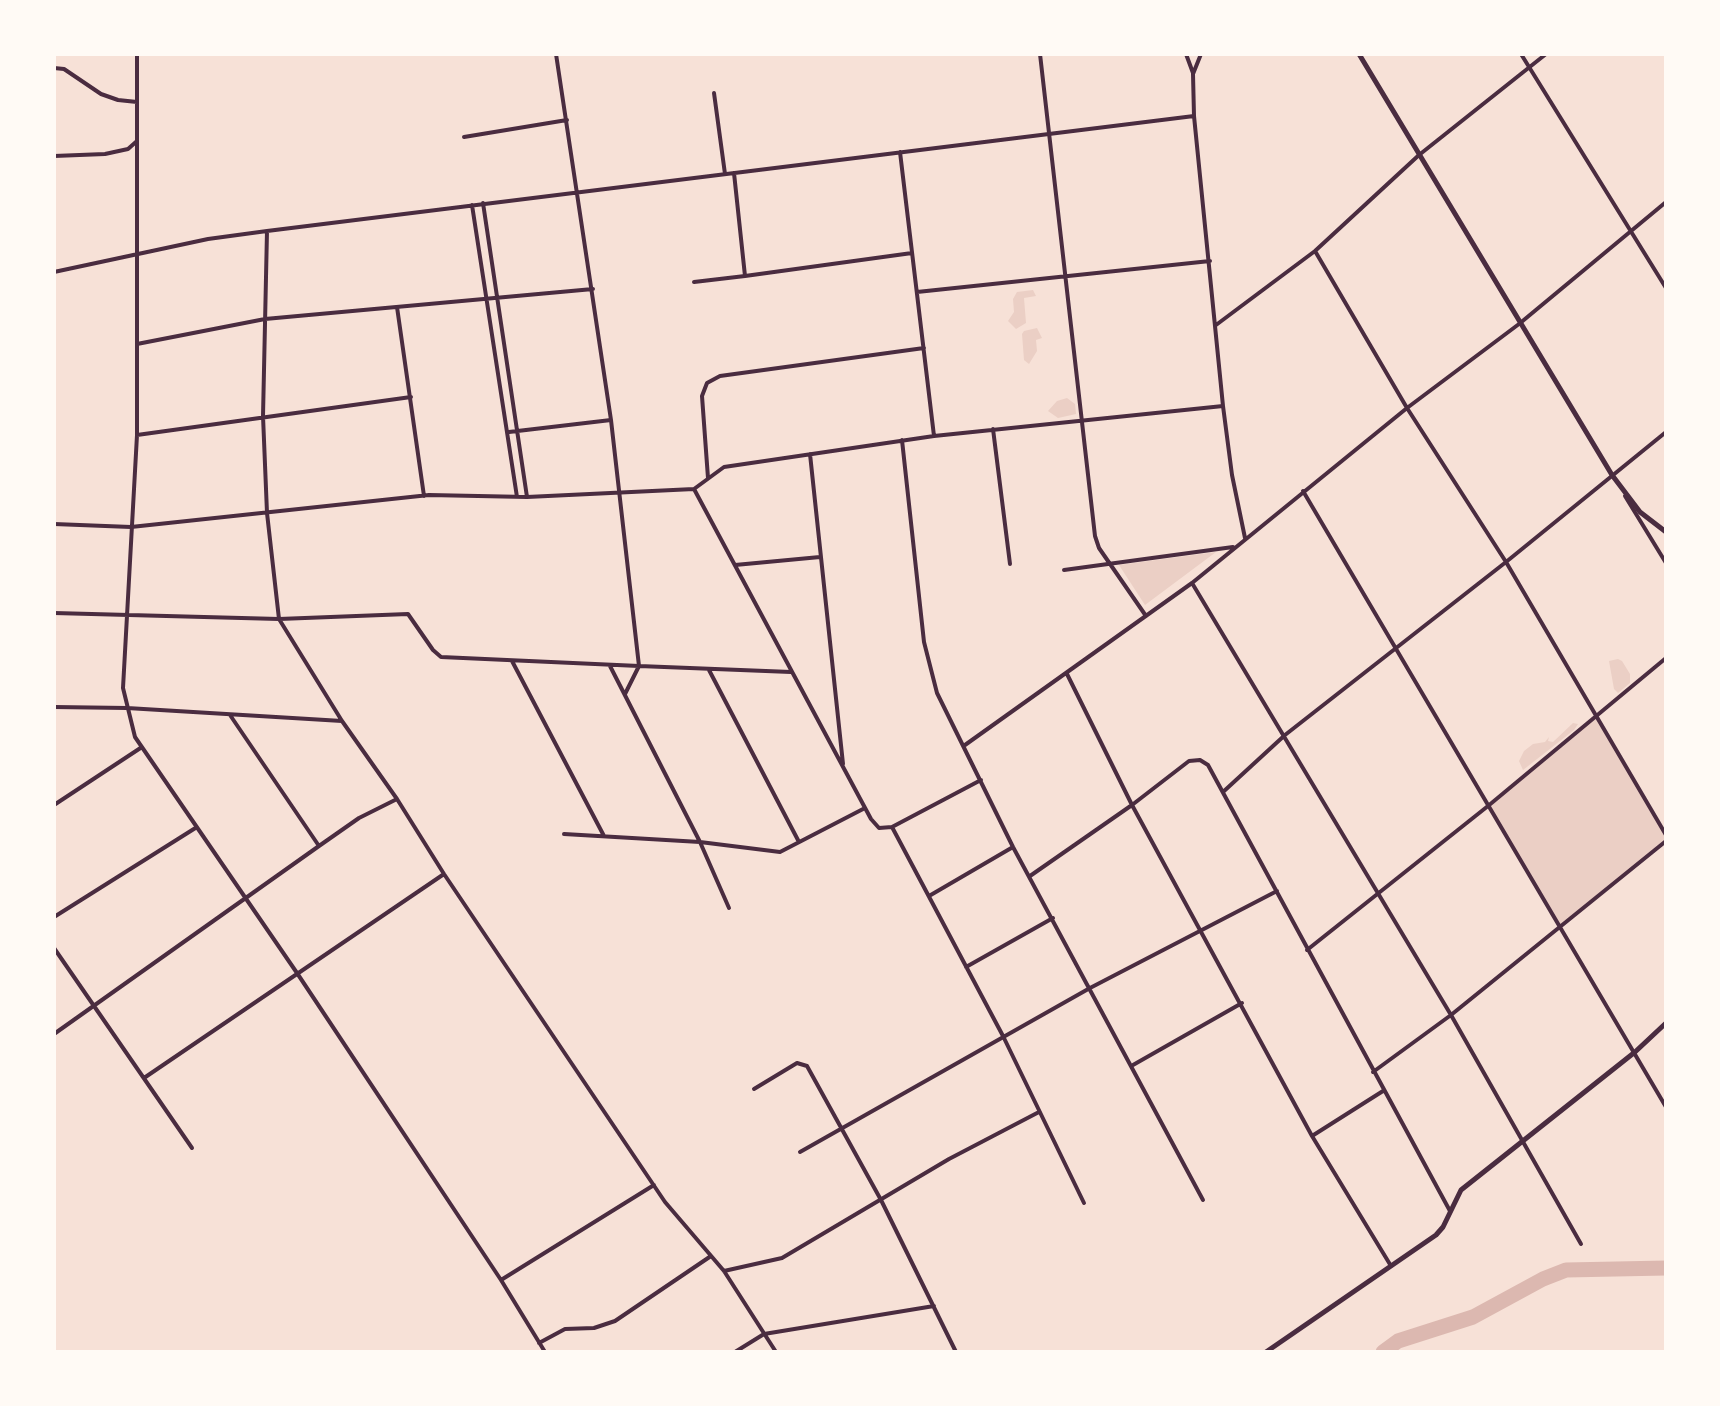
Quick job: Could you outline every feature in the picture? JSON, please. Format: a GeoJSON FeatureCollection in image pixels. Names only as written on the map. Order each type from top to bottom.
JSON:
{"type":"FeatureCollection","features":[{"type":"Feature","properties":{"kind":"main road"},"geometry":{"type":"LineString","coordinates":[[1359,54],[1612,475],[1640,512],[1666,532]]}},
{"type":"Feature","properties":{"kind":"main road"},"geometry":{"type":"LineString","coordinates":[[1266,1352],[1436,1234],[1443,1227],[1461,1190],[1635,1052],[1666,1023]]}},
{"type":"Feature","properties":{"kind":"street"},"geometry":{"type":"LineString","coordinates":[[137,54],[137,435],[123,688],[135,737],[297,973],[501,1280],[545,1352]]}},
{"type":"Feature","properties":{"kind":"street"},"geometry":{"type":"LineString","coordinates":[[556,54],[611,420],[639,666],[625,694]]}},
{"type":"Feature","properties":{"kind":"street"},"geometry":{"type":"LineString","coordinates":[[1040,54],[1095,536],[1099,548],[1146,616]]}},
{"type":"Feature","properties":{"kind":"street"},"geometry":{"type":"LineString","coordinates":[[1186,54],[1193,74],[1194,116],[1223,406],[1232,475],[1245,538]]}},
{"type":"Feature","properties":{"kind":"street"},"geometry":{"type":"LineString","coordinates":[[1193,74],[1201,54]]}},
{"type":"Feature","properties":{"kind":"street"},"geometry":{"type":"LineString","coordinates":[[1521,54],[1666,288]]}},
{"type":"Feature","properties":{"kind":"street"},"geometry":{"type":"LineString","coordinates":[[1216,325],[1315,251],[1419,155],[1546,54]]}},
{"type":"Feature","properties":{"kind":"street"},"geometry":{"type":"LineString","coordinates":[[54,68],[64,69],[100,94],[117,100],[137,102]]}},
{"type":"Feature","properties":{"kind":"street"},"geometry":{"type":"LineString","coordinates":[[714,93],[724,174]]}},
{"type":"Feature","properties":{"kind":"street"},"geometry":{"type":"LineString","coordinates":[[54,272],[208,239],[1194,116]]}},
{"type":"Feature","properties":{"kind":"street"},"geometry":{"type":"LineString","coordinates":[[464,137],[567,120]]}},
{"type":"Feature","properties":{"kind":"street"},"geometry":{"type":"LineString","coordinates":[[54,156],[105,154],[128,149],[138,140]]}},
{"type":"Feature","properties":{"kind":"street"},"geometry":{"type":"LineString","coordinates":[[900,152],[934,436]]}},
{"type":"Feature","properties":{"kind":"street"},"geometry":{"type":"LineString","coordinates":[[734,173],[745,276]]}},
{"type":"Feature","properties":{"kind":"street"},"geometry":{"type":"LineString","coordinates":[[965,745],[1192,583],[1407,408],[1520,324],[1666,202]]}},
{"type":"Feature","properties":{"kind":"street"},"geometry":{"type":"LineString","coordinates":[[483,203],[527,497]]}},
{"type":"Feature","properties":{"kind":"street"},"geometry":{"type":"LineString","coordinates":[[471,205],[509,432],[517,497]]}},
{"type":"Feature","properties":{"kind":"street"},"geometry":{"type":"LineString","coordinates":[[267,231],[263,416],[267,513],[279,620],[342,721],[397,799],[444,874],[654,1185],[724,1271],[776,1352]]}},
{"type":"Feature","properties":{"kind":"street"},"geometry":{"type":"LineString","coordinates":[[1315,251],[1407,408],[1506,562],[1666,835]]}},
{"type":"Feature","properties":{"kind":"street"},"geometry":{"type":"LineString","coordinates":[[694,282],[912,253]]}},
{"type":"Feature","properties":{"kind":"street"},"geometry":{"type":"LineString","coordinates":[[917,292],[1210,261]]}},
{"type":"Feature","properties":{"kind":"street"},"geometry":{"type":"LineString","coordinates":[[137,344],[265,319],[593,289]]}},
{"type":"Feature","properties":{"kind":"street"},"geometry":{"type":"LineString","coordinates":[[397,307],[424,496]]}},
{"type":"Feature","properties":{"kind":"street"},"geometry":{"type":"LineString","coordinates":[[708,479],[702,396],[707,383],[720,376],[924,348]]}},
{"type":"Feature","properties":{"kind":"street"},"geometry":{"type":"LineString","coordinates":[[137,435],[411,397]]}},
{"type":"Feature","properties":{"kind":"street"},"geometry":{"type":"LineString","coordinates":[[54,524],[131,527],[424,496],[527,497],[694,489],[724,467],[934,436],[1223,406]]}},
{"type":"Feature","properties":{"kind":"street"},"geometry":{"type":"LineString","coordinates":[[509,432],[611,420]]}},
{"type":"Feature","properties":{"kind":"street"},"geometry":{"type":"LineString","coordinates":[[993,429],[1010,564]]}},
{"type":"Feature","properties":{"kind":"street"},"geometry":{"type":"LineString","coordinates":[[1223,792],[1285,735],[1506,562],[1666,432]]}},
{"type":"Feature","properties":{"kind":"street"},"geometry":{"type":"LineString","coordinates":[[902,440],[924,642],[937,693],[965,745],[1013,847],[1133,1065],[1203,1200]]}},
{"type":"Feature","properties":{"kind":"street"},"geometry":{"type":"LineString","coordinates":[[810,454],[843,767]]}},
{"type":"Feature","properties":{"kind":"street"},"geometry":{"type":"LineString","coordinates":[[1612,475],[1666,563]]}},
{"type":"Feature","properties":{"kind":"street"},"geometry":{"type":"LineString","coordinates":[[694,489],[865,808],[879,828],[892,827],[981,780]]}},
{"type":"Feature","properties":{"kind":"street"},"geometry":{"type":"LineString","coordinates":[[1303,492],[1666,1107]]}},
{"type":"Feature","properties":{"kind":"street"},"geometry":{"type":"LineString","coordinates":[[1064,570],[1109,562],[1235,547]]}},
{"type":"Feature","properties":{"kind":"street"},"geometry":{"type":"LineString","coordinates":[[735,565],[820,557]]}},
{"type":"Feature","properties":{"kind":"street"},"geometry":{"type":"LineString","coordinates":[[1192,583],[1379,892],[1524,1141],[1581,1244]]}},
{"type":"Feature","properties":{"kind":"street"},"geometry":{"type":"LineString","coordinates":[[54,614],[279,620],[408,614],[433,650],[441,657],[792,672]]}},
{"type":"Feature","properties":{"kind":"street"},"geometry":{"type":"LineString","coordinates":[[1307,950],[1488,806],[1666,658]]}},
{"type":"Feature","properties":{"kind":"street"},"geometry":{"type":"LineString","coordinates":[[512,661],[604,837]]}},
{"type":"Feature","properties":{"kind":"street"},"geometry":{"type":"LineString","coordinates":[[610,666],[700,842],[729,908]]}},
{"type":"Feature","properties":{"kind":"street"},"geometry":{"type":"LineString","coordinates":[[709,670],[799,842]]}},
{"type":"Feature","properties":{"kind":"street"},"geometry":{"type":"LineString","coordinates":[[1067,674],[1132,805],[1242,1003],[1312,1136],[1391,1267]]}},
{"type":"Feature","properties":{"kind":"street"},"geometry":{"type":"LineString","coordinates":[[54,707],[127,708],[342,721]]}},
{"type":"Feature","properties":{"kind":"street"},"geometry":{"type":"LineString","coordinates":[[230,714],[319,846]]}},
{"type":"Feature","properties":{"kind":"street"},"geometry":{"type":"LineString","coordinates":[[54,805],[142,747]]}},
{"type":"Feature","properties":{"kind":"street"},"geometry":{"type":"LineString","coordinates":[[1030,876],[1132,805],[1189,761],[1200,760],[1208,765],[1450,1211]]}},
{"type":"Feature","properties":{"kind":"street"},"geometry":{"type":"LineString","coordinates":[[54,1034],[359,818],[397,799]]}},
{"type":"Feature","properties":{"kind":"street"},"geometry":{"type":"LineString","coordinates":[[564,834],[700,842],[780,852],[865,808]]}},
{"type":"Feature","properties":{"kind":"street"},"geometry":{"type":"LineString","coordinates":[[54,918],[197,827]]}},
{"type":"Feature","properties":{"kind":"street"},"geometry":{"type":"LineString","coordinates":[[892,827],[1003,1036],[1084,1203]]}},
{"type":"Feature","properties":{"kind":"street"},"geometry":{"type":"LineString","coordinates":[[1373,1072],[1451,1015],[1559,925],[1666,841]]}},
{"type":"Feature","properties":{"kind":"street"},"geometry":{"type":"LineString","coordinates":[[928,896],[1013,847]]}},
{"type":"Feature","properties":{"kind":"street"},"geometry":{"type":"LineString","coordinates":[[144,1078],[444,874]]}},
{"type":"Feature","properties":{"kind":"street"},"geometry":{"type":"LineString","coordinates":[[800,1152],[1090,988],[1202,932],[1277,891]]}},
{"type":"Feature","properties":{"kind":"street"},"geometry":{"type":"LineString","coordinates":[[966,967],[1053,918]]}},
{"type":"Feature","properties":{"kind":"street"},"geometry":{"type":"LineString","coordinates":[[54,948],[192,1148]]}},
{"type":"Feature","properties":{"kind":"street"},"geometry":{"type":"LineString","coordinates":[[1133,1065],[1242,1003]]}},
{"type":"Feature","properties":{"kind":"street"},"geometry":{"type":"LineString","coordinates":[[754,1089],[796,1063],[807,1066],[881,1200],[956,1352]]}},
{"type":"Feature","properties":{"kind":"street"},"geometry":{"type":"LineString","coordinates":[[1312,1136],[1383,1091]]}},
{"type":"Feature","properties":{"kind":"street"},"geometry":{"type":"LineString","coordinates":[[724,1271],[782,1258],[949,1159],[1039,1112]]}},
{"type":"Feature","properties":{"kind":"street"},"geometry":{"type":"LineString","coordinates":[[501,1280],[654,1185]]}},
{"type":"Feature","properties":{"kind":"street"},"geometry":{"type":"LineString","coordinates":[[539,1343],[566,1329],[594,1328],[615,1321],[711,1256]]}},
{"type":"Feature","properties":{"kind":"street"},"geometry":{"type":"LineString","coordinates":[[735,1352],[764,1334],[934,1306]]}},
{"type":"Feature","properties":{"kind":"shaded area"},"geometry":{"type":"Polygon","coordinates":[[[1033,290],[1036,296],[1024,298],[1026,323],[1016,329],[1008,321],[1014,312],[1013,299],[1017,292],[1033,290]]]}},
{"type":"Feature","properties":{"kind":"shaded area"},"geometry":{"type":"Polygon","coordinates":[[[1037,328],[1042,338],[1036,340],[1037,351],[1029,364],[1024,360],[1022,334],[1024,331],[1037,328]]]}},
{"type":"Feature","properties":{"kind":"shaded area"},"geometry":{"type":"Polygon","coordinates":[[[1067,398],[1075,404],[1076,414],[1058,418],[1048,411],[1057,401],[1067,398]]]}},
{"type":"Feature","properties":{"kind":"shaded area"},"geometry":{"type":"Polygon","coordinates":[[[1216,552],[1145,605],[1119,565],[1216,552]]]}},
{"type":"Feature","properties":{"kind":"shaded area"},"geometry":{"type":"Polygon","coordinates":[[[1618,659],[1622,661],[1630,674],[1630,683],[1618,693],[1614,689],[1609,661],[1618,659]]]}},
{"type":"Feature","properties":{"kind":"shaded area"},"geometry":{"type":"Polygon","coordinates":[[[1597,715],[1666,835],[1666,841],[1559,925],[1488,806],[1597,715]]]}},
{"type":"Feature","properties":{"kind":"shaded area"},"geometry":{"type":"Polygon","coordinates":[[[1573,723],[1578,724],[1574,730],[1523,770],[1519,761],[1524,751],[1533,744],[1545,742],[1549,737],[1548,741],[1553,742],[1573,723]]]}},
{"type":"Feature","properties":{"kind":"waterway"},"geometry":{"type":"LineString","coordinates":[[1383,1352],[1398,1341],[1473,1317],[1543,1279],[1566,1270],[1666,1268]]}}]}
